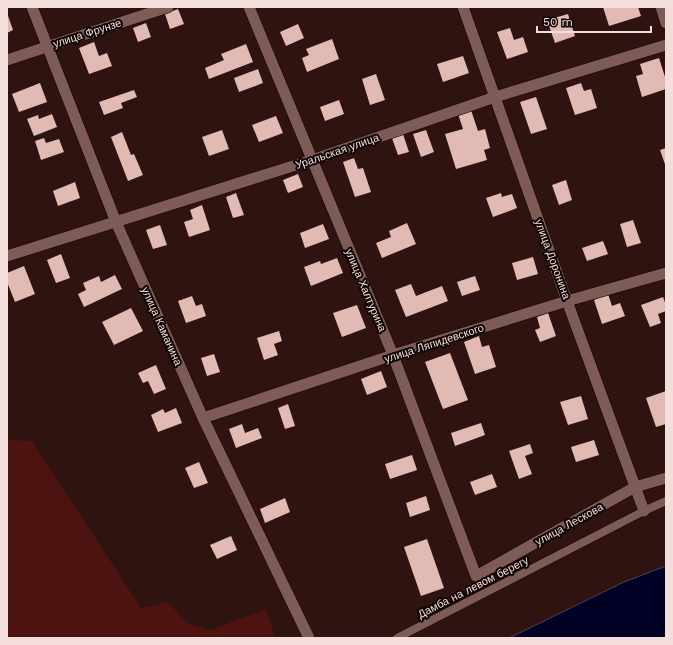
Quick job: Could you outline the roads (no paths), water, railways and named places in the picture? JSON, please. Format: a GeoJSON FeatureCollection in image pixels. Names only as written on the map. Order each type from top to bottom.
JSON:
{"type":"FeatureCollection","features":[{"type":"Feature","properties":{"kind":"street","name":"улица Каманина"},"geometry":{"type":"LineString","coordinates":[[32,7],[116,222],[203,418],[309,638]]}},
{"type":"Feature","properties":{"kind":"street","name":"улица Фрунзе"},"geometry":{"type":"LineString","coordinates":[[7,60],[168,7]]}},
{"type":"Feature","properties":{"kind":"street","name":"улица Халтурина"},"geometry":{"type":"LineString","coordinates":[[249,7],[393,355],[476,576]]}},
{"type":"Feature","properties":{"kind":"street","name":"улица Доронина"},"geometry":{"type":"LineString","coordinates":[[463,7],[567,301],[644,511]]}},
{"type":"Feature","properties":{"kind":"street"},"geometry":{"type":"LineString","coordinates":[[661,7],[666,23]]}},
{"type":"Feature","properties":{"kind":"street","name":"Уральская улица"},"geometry":{"type":"LineString","coordinates":[[7,256],[312,160],[495,97],[666,45]]}},
{"type":"Feature","properties":{"kind":"street","name":"улица Ляпидевского"},"geometry":{"type":"LineString","coordinates":[[203,418],[393,355],[567,301],[666,273]]}},
{"type":"Feature","properties":{"kind":"street","name":"улица Лескова"},"geometry":{"type":"LineString","coordinates":[[476,576],[636,487],[666,478]]}},
{"type":"Feature","properties":{"kind":"lane","name":"Дамба на левом берегу"},"geometry":{"type":"LineString","coordinates":[[397,638],[666,501]]}},
{"type":"Feature","properties":{"kind":"water"},"geometry":{"type":"Polygon","coordinates":[[[666,566],[666,638],[509,638],[624,582],[666,566]]]}}]}
